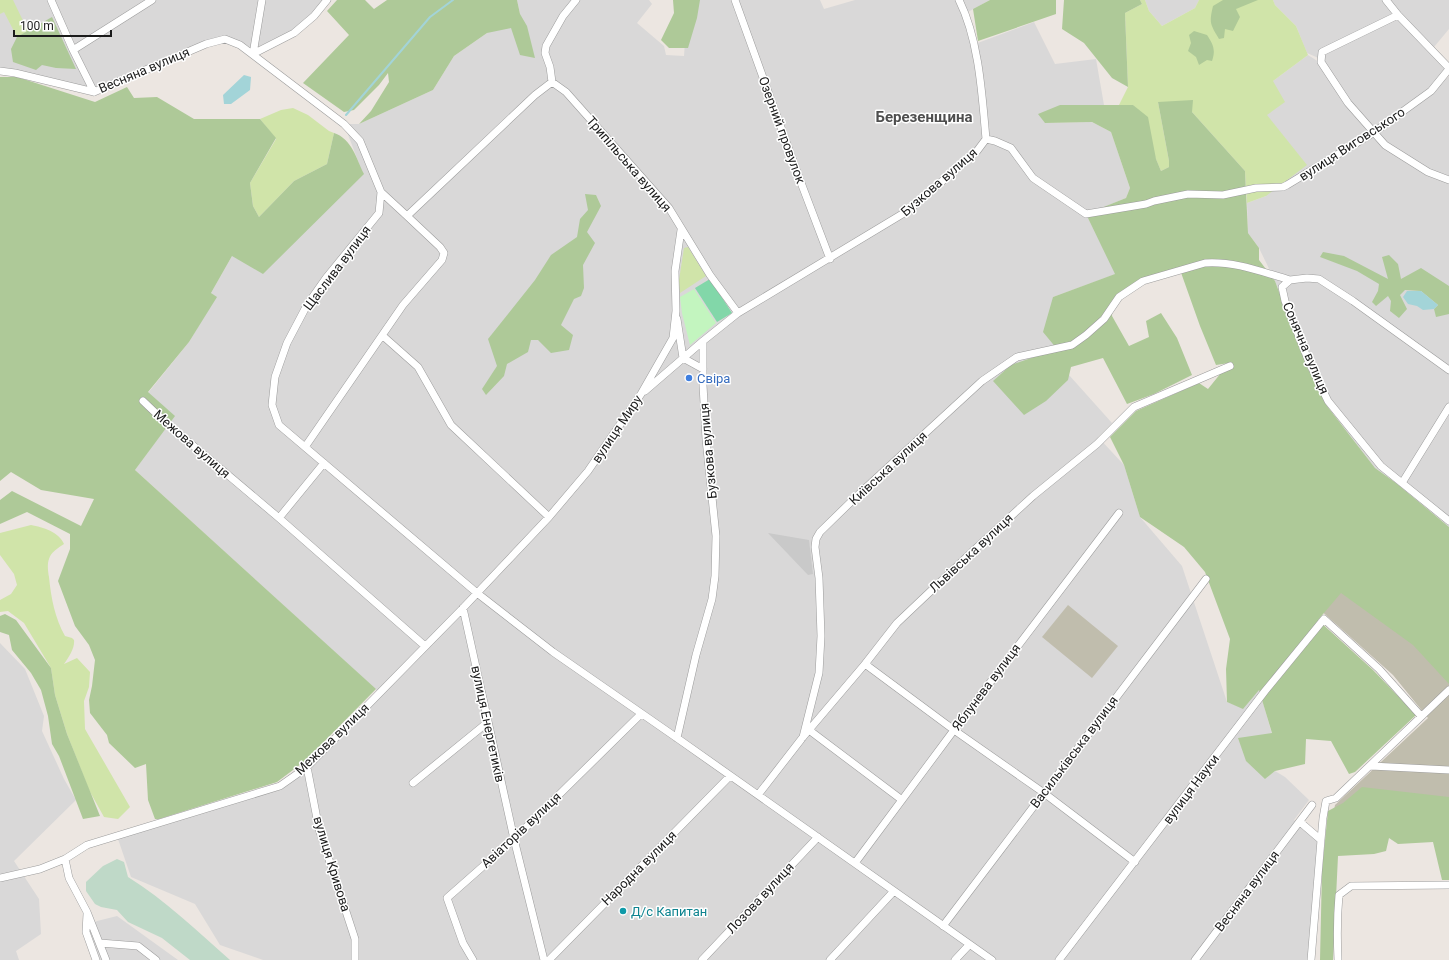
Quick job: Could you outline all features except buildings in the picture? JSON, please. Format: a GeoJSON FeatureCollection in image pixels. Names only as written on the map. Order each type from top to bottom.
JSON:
{"type":"FeatureCollection","features":[{"type":"Feature","properties":{"kind":"street"},"geometry":{"type":"LineString","coordinates":[[51,0],[73,50],[94,92]]}},
{"type":"Feature","properties":{"kind":"street"},"geometry":{"type":"LineString","coordinates":[[73,50],[152,0]]}},
{"type":"Feature","properties":{"kind":"street"},"geometry":{"type":"LineString","coordinates":[[253,54],[262,0]]}},
{"type":"Feature","properties":{"kind":"street"},"geometry":{"type":"LineString","coordinates":[[253,54],[294,33],[314,16],[327,0]]}},
{"type":"Feature","properties":{"kind":"street"},"geometry":{"type":"LineString","coordinates":[[407,216],[536,95],[552,82],[550,67],[545,53],[546,46],[563,16],[576,0]]}},
{"type":"Feature","properties":{"kind":"street","name":"Озерний провулок"},"geometry":{"type":"LineString","coordinates":[[735,0],[830,259]]}},
{"type":"Feature","properties":{"kind":"street","name":"Бузкова вулиця"},"geometry":{"type":"LineString","coordinates":[[677,738],[696,655],[712,599],[715,576],[716,536],[706,439],[703,341],[738,313],[830,259],[909,210],[977,151],[986,139],[975,44],[966,13],[959,0]]}},
{"type":"Feature","properties":{"kind":"street"},"geometry":{"type":"LineString","coordinates":[[1386,0],[1398,15],[1449,69]]}},
{"type":"Feature","properties":{"kind":"street"},"geometry":{"type":"LineString","coordinates":[[1398,15],[1322,52],[1321,62],[1348,103],[1384,145],[1428,172],[1449,180]]}},
{"type":"Feature","properties":{"kind":"street","name":"Весняна вулиця"},"geometry":{"type":"LineString","coordinates":[[0,71],[15,73],[94,92],[206,44],[225,39],[240,45],[253,54]]}},
{"type":"Feature","properties":{"kind":"street","name":"Щаслива вулиця"},"geometry":{"type":"LineString","coordinates":[[253,54],[344,124],[360,141],[381,192],[440,247],[444,253],[442,260],[403,305],[305,447]]}},
{"type":"Feature","properties":{"kind":"street","name":"вулиця Виговського"},"geometry":{"type":"LineString","coordinates":[[1086,214],[1146,204],[1180,195],[1223,195],[1256,188],[1287,186],[1373,133],[1431,91],[1449,69]]}},
{"type":"Feature","properties":{"kind":"street","name":"Трипільська вулиця"},"geometry":{"type":"LineString","coordinates":[[552,82],[566,92],[669,208],[681,230],[710,275],[738,313]]}},
{"type":"Feature","properties":{"kind":"street","name":"Бузкова вулиця"},"geometry":{"type":"LineString","coordinates":[[986,139],[1011,148],[1033,178],[1086,214]]}},
{"type":"Feature","properties":{"kind":"street","name":"Щаслива вулиця"},"geometry":{"type":"LineString","coordinates":[[381,192],[379,213],[326,278],[307,305],[287,343],[275,378],[272,405],[279,425],[476,593],[553,652],[992,960]]}},
{"type":"Feature","properties":{"kind":"street","name":"вулиця Миру"},"geometry":{"type":"LineString","coordinates":[[476,593],[549,517],[588,471],[641,394],[672,338],[676,311],[675,271],[681,230]]}},
{"type":"Feature","properties":{"kind":"street","name":"Київська вулиця"},"geometry":{"type":"LineString","coordinates":[[803,737],[819,673],[821,636],[819,578],[815,547],[816,539],[820,532],[859,494],[982,381],[1017,357],[1072,345],[1104,319],[1118,297],[1143,281],[1205,262],[1242,266],[1290,280]]}},
{"type":"Feature","properties":{"kind":"street"},"geometry":{"type":"LineString","coordinates":[[1290,280],[1307,278],[1319,279],[1353,301],[1449,370]]}},
{"type":"Feature","properties":{"kind":"street","name":"Сонячна вулиця"},"geometry":{"type":"LineString","coordinates":[[1290,280],[1282,287],[1285,301],[1309,362],[1328,401],[1381,466],[1449,522]]}},
{"type":"Feature","properties":{"kind":"street"},"geometry":{"type":"LineString","coordinates":[[676,311],[683,358]]}},
{"type":"Feature","properties":{"kind":"street"},"geometry":{"type":"LineString","coordinates":[[383,336],[418,367],[451,425],[549,517]]}},
{"type":"Feature","properties":{"kind":"street"},"geometry":{"type":"LineString","coordinates":[[641,394],[703,341]]}},
{"type":"Feature","properties":{"kind":"street"},"geometry":{"type":"LineString","coordinates":[[683,358],[703,369]]}},
{"type":"Feature","properties":{"kind":"street","name":"Львівська вулиця"},"geometry":{"type":"LineString","coordinates":[[758,795],[803,737],[865,664],[897,623],[972,551],[1028,501],[1097,444],[1134,407],[1230,366]]}},
{"type":"Feature","properties":{"kind":"street","name":"Межова вулиця"},"geometry":{"type":"LineString","coordinates":[[143,401],[164,421],[279,518],[425,646]]}},
{"type":"Feature","properties":{"kind":"street"},"geometry":{"type":"LineString","coordinates":[[1402,483],[1449,407]]}},
{"type":"Feature","properties":{"kind":"street"},"geometry":{"type":"LineString","coordinates":[[279,518],[324,463]]}},
{"type":"Feature","properties":{"kind":"street","name":"Яблунева вулиця"},"geometry":{"type":"LineString","coordinates":[[855,863],[1119,513]]}},
{"type":"Feature","properties":{"kind":"street","name":"Васильківська вулиця"},"geometry":{"type":"LineString","coordinates":[[943,926],[1206,579]]}},
{"type":"Feature","properties":{"kind":"street","name":"Межова вулиця"},"geometry":{"type":"LineString","coordinates":[[0,878],[40,870],[65,859],[87,845],[280,786],[307,767],[476,593]]}},
{"type":"Feature","properties":{"kind":"street","name":"вулиця Енергетиків"},"geometry":{"type":"LineString","coordinates":[[463,608],[514,839],[544,960]]}},
{"type":"Feature","properties":{"kind":"street","name":"вулиця Науки"},"geometry":{"type":"LineString","coordinates":[[1059,960],[1265,691],[1324,619],[1379,669],[1421,716]]}},
{"type":"Feature","properties":{"kind":"street"},"geometry":{"type":"LineString","coordinates":[[865,664],[954,730],[1044,793],[1135,862]]}},
{"type":"Feature","properties":{"kind":"street"},"geometry":{"type":"LineString","coordinates":[[1311,960],[1322,818],[1326,801],[1336,798],[1449,690]]}},
{"type":"Feature","properties":{"kind":"street","name":"Авіаторів вулиця"},"geometry":{"type":"LineString","coordinates":[[473,960],[463,943],[447,898],[514,839],[641,714]]}},
{"type":"Feature","properties":{"kind":"street"},"geometry":{"type":"LineString","coordinates":[[412,783],[488,722]]}},
{"type":"Feature","properties":{"kind":"street"},"geometry":{"type":"LineString","coordinates":[[809,730],[902,800]]}},
{"type":"Feature","properties":{"kind":"street"},"geometry":{"type":"LineString","coordinates":[[1371,766],[1449,770]]}},
{"type":"Feature","properties":{"kind":"street","name":"вулиця Кривова"},"geometry":{"type":"LineString","coordinates":[[307,767],[319,829],[355,939],[355,960]]}},
{"type":"Feature","properties":{"kind":"street","name":"Народна вулиця"},"geometry":{"type":"LineString","coordinates":[[549,960],[730,776]]}},
{"type":"Feature","properties":{"kind":"street","name":"Весняна вулиця"},"geometry":{"type":"LineString","coordinates":[[1195,960],[1312,804]]}},
{"type":"Feature","properties":{"kind":"street"},"geometry":{"type":"LineString","coordinates":[[1300,822],[1321,840]]}},
{"type":"Feature","properties":{"kind":"street","name":"Лозова вулиця"},"geometry":{"type":"LineString","coordinates":[[702,960],[818,837]]}},
{"type":"Feature","properties":{"kind":"street"},"geometry":{"type":"LineString","coordinates":[[65,859],[69,878],[87,912],[106,960]]}},
{"type":"Feature","properties":{"kind":"street"},"geometry":{"type":"LineString","coordinates":[[1338,960],[1338,906],[1339,894],[1343,890],[1351,886],[1449,885]]}},
{"type":"Feature","properties":{"kind":"street"},"geometry":{"type":"LineString","coordinates":[[830,960],[894,891]]}},
{"type":"Feature","properties":{"kind":"street"},"geometry":{"type":"LineString","coordinates":[[87,912],[86,932],[96,960]]}},
{"type":"Feature","properties":{"kind":"street"},"geometry":{"type":"LineString","coordinates":[[100,943],[138,946],[156,960]]}},
{"type":"Feature","properties":{"kind":"street"},"geometry":{"type":"LineString","coordinates":[[955,960],[970,945]]}},
{"type":"Feature","properties":{"kind":"shaded area"},"geometry":{"type":"Polygon","coordinates":[[[0,0],[327,0],[294,33],[253,54],[225,39],[94,92],[0,71],[0,0]]]}},
{"type":"Feature","properties":{"kind":"shaded area"},"geometry":{"type":"Polygon","coordinates":[[[517,0],[649,0],[652,4],[637,23],[664,46],[666,55],[684,56],[687,14],[681,0],[820,0],[824,9],[855,0],[990,0],[966,13],[975,44],[1034,22],[1055,64],[1096,59],[1104,105],[1060,105],[1045,123],[1092,122],[1111,132],[1130,188],[1126,198],[1086,214],[1116,274],[1053,297],[1057,349],[1069,375],[1112,423],[1098,437],[1124,465],[1140,517],[1182,566],[1227,702],[1243,708],[1259,689],[1272,734],[1265,779],[1275,771],[1285,777],[1309,800],[1294,820],[1318,841],[1308,960],[263,960],[220,945],[195,904],[131,877],[118,839],[279,790],[382,695],[135,470],[174,416],[148,393],[189,342],[216,297],[211,293],[232,256],[363,174],[344,124],[359,124],[433,90],[454,56],[487,33],[520,14],[517,0]]]}},
{"type":"Feature","properties":{"kind":"shaded area"},"geometry":{"type":"Polygon","coordinates":[[[1145,0],[1199,0],[1195,8],[1162,26],[1149,11],[1145,0]]]}},
{"type":"Feature","properties":{"kind":"shaded area"},"geometry":{"type":"Polygon","coordinates":[[[1273,0],[1449,0],[1449,29],[1434,47],[1449,64],[1430,89],[1372,132],[1323,60],[1307,53],[1296,26],[1275,5],[1273,0]]]}},
{"type":"Feature","properties":{"kind":"shaded area"},"geometry":{"type":"Polygon","coordinates":[[[1308,55],[1319,62],[1372,136],[1432,92],[1449,76],[1449,527],[1396,483],[1375,468],[1327,406],[1306,365],[1275,281],[1259,248],[1248,233],[1247,203],[1266,196],[1267,115],[1273,81],[1308,55]]]}},
{"type":"Feature","properties":{"kind":"shaded area"},"geometry":{"type":"Polygon","coordinates":[[[768,533],[809,540],[813,574],[808,575],[768,533]]]}},
{"type":"Feature","properties":{"kind":"shaded area"},"geometry":{"type":"Polygon","coordinates":[[[1337,573],[1422,643],[1449,679],[1449,819],[1330,833],[1335,805],[1428,718],[1393,675],[1318,608],[1337,573]]]}},
{"type":"Feature","properties":{"kind":"shaded area"},"geometry":{"type":"Polygon","coordinates":[[[1068,605],[1118,646],[1092,678],[1042,637],[1068,605]]]}},
{"type":"Feature","properties":{"kind":"shaded area"},"geometry":{"type":"Polygon","coordinates":[[[0,643],[25,669],[44,716],[42,731],[64,779],[76,800],[14,861],[39,899],[41,934],[16,951],[19,960],[0,960],[0,643]]]}},
{"type":"Feature","properties":{"kind":"shaded area"},"geometry":{"type":"Polygon","coordinates":[[[117,916],[178,960],[100,960],[89,930],[89,925],[97,921],[117,916]]]}},
{"type":"Feature","properties":{"kind":"green space"},"geometry":{"type":"Polygon","coordinates":[[[0,0],[13,0],[28,31],[17,37],[4,12],[0,14],[0,0]]]}},
{"type":"Feature","properties":{"kind":"green space"},"geometry":{"type":"Polygon","coordinates":[[[337,0],[365,0],[374,9],[387,0],[517,0],[520,14],[527,26],[535,58],[520,55],[511,28],[487,33],[454,56],[433,90],[359,124],[371,111],[389,82],[388,73],[379,85],[354,110],[344,112],[303,83],[349,35],[327,11],[337,0]]]}},
{"type":"Feature","properties":{"kind":"green space"},"geometry":{"type":"Polygon","coordinates":[[[673,0],[700,0],[697,18],[688,48],[669,48],[661,40],[674,13],[673,0]]]}},
{"type":"Feature","properties":{"kind":"green space"},"geometry":{"type":"Polygon","coordinates":[[[990,0],[1056,0],[1056,14],[978,41],[973,9],[990,0]]]}},
{"type":"Feature","properties":{"kind":"green space"},"geometry":{"type":"Polygon","coordinates":[[[1064,0],[1140,0],[1142,4],[1125,13],[1128,87],[1112,78],[1084,43],[1062,29],[1064,0]]]}},
{"type":"Feature","properties":{"kind":"green space"},"geometry":{"type":"Polygon","coordinates":[[[1140,0],[1145,0],[1149,11],[1162,26],[1195,8],[1199,0],[1273,0],[1275,5],[1296,26],[1308,55],[1273,81],[1285,102],[1267,115],[1307,165],[1266,196],[1247,203],[1245,171],[1192,112],[1158,102],[1169,161],[1169,167],[1161,171],[1133,105],[1119,105],[1128,87],[1125,13],[1142,4],[1140,0]]]}},
{"type":"Feature","properties":{"kind":"green space"},"geometry":{"type":"Polygon","coordinates":[[[1223,0],[1258,0],[1236,9],[1240,17],[1233,31],[1225,29],[1224,38],[1219,39],[1212,26],[1211,16],[1213,6],[1223,0]]]}},
{"type":"Feature","properties":{"kind":"green space"},"geometry":{"type":"Polygon","coordinates":[[[52,17],[76,69],[56,68],[42,65],[36,70],[13,62],[11,49],[17,37],[52,17]]]}},
{"type":"Feature","properties":{"kind":"green space"},"geometry":{"type":"Polygon","coordinates":[[[1194,31],[1207,35],[1209,38],[1214,50],[1212,61],[1207,60],[1199,65],[1196,57],[1188,51],[1191,43],[1189,35],[1194,31]]]}},
{"type":"Feature","properties":{"kind":"green space"},"geometry":{"type":"Polygon","coordinates":[[[0,77],[17,77],[95,102],[127,87],[134,98],[157,97],[194,119],[260,119],[276,138],[250,183],[253,206],[259,217],[294,181],[327,164],[334,133],[349,144],[364,174],[263,274],[232,256],[211,293],[217,297],[189,342],[148,392],[175,416],[135,470],[376,689],[305,761],[277,782],[159,819],[155,819],[148,800],[146,764],[135,768],[109,743],[107,735],[90,713],[89,700],[95,660],[89,645],[75,626],[58,581],[70,549],[70,534],[27,512],[0,524],[0,500],[12,491],[81,526],[94,499],[41,490],[11,472],[0,481],[0,77]]]}},
{"type":"Feature","properties":{"kind":"green space"},"geometry":{"type":"Polygon","coordinates":[[[1193,100],[1192,112],[1245,171],[1248,233],[1259,248],[1259,260],[1275,281],[1306,365],[1327,406],[1375,468],[1396,483],[1449,527],[1449,684],[1413,645],[1341,593],[1318,620],[1373,670],[1416,715],[1355,772],[1349,774],[1331,741],[1306,739],[1305,764],[1275,771],[1265,779],[1246,761],[1238,738],[1272,733],[1259,690],[1243,709],[1227,702],[1226,669],[1230,639],[1205,572],[1184,547],[1140,517],[1124,465],[1110,437],[1136,411],[1199,383],[1208,389],[1229,363],[1216,365],[1179,267],[1145,278],[1113,299],[1112,316],[1129,346],[1149,337],[1146,321],[1161,313],[1177,338],[1192,375],[1154,394],[1127,404],[1103,358],[1071,367],[1068,380],[1046,401],[1024,415],[993,381],[1011,365],[1057,349],[1043,332],[1053,297],[1115,274],[1086,214],[1126,198],[1130,188],[1111,132],[1092,122],[1045,123],[1038,114],[1060,105],[1133,105],[1148,117],[1156,159],[1161,171],[1169,167],[1169,161],[1158,102],[1193,100]]]}},
{"type":"Feature","properties":{"kind":"green space"},"geometry":{"type":"Polygon","coordinates":[[[293,108],[308,115],[329,131],[334,133],[327,164],[294,181],[259,217],[253,206],[250,183],[276,139],[260,119],[281,110],[293,108]]]}},
{"type":"Feature","properties":{"kind":"green space"},"geometry":{"type":"Polygon","coordinates":[[[585,194],[596,195],[601,206],[587,232],[595,243],[583,265],[584,288],[581,296],[574,299],[561,325],[573,335],[569,350],[551,353],[538,340],[531,340],[528,352],[507,364],[504,376],[486,395],[482,389],[497,366],[488,339],[535,280],[551,255],[577,237],[580,219],[588,210],[585,194]]]}},
{"type":"Feature","properties":{"kind":"green space"},"geometry":{"type":"Polygon","coordinates":[[[688,247],[706,276],[680,293],[679,280],[684,248],[688,247]]]}},
{"type":"Feature","properties":{"kind":"green space"},"geometry":{"type":"Polygon","coordinates":[[[1323,252],[1344,256],[1388,279],[1382,257],[1389,255],[1398,264],[1401,279],[1421,268],[1449,286],[1449,314],[1436,317],[1434,309],[1438,305],[1421,291],[1405,290],[1400,295],[1407,309],[1399,318],[1390,311],[1391,301],[1388,296],[1376,306],[1372,302],[1378,291],[1379,284],[1357,271],[1320,257],[1323,252]]]}},
{"type":"Feature","properties":{"kind":"green space"},"geometry":{"type":"Polygon","coordinates":[[[710,279],[732,313],[717,322],[695,288],[710,279]]]}},
{"type":"Feature","properties":{"kind":"green space"},"geometry":{"type":"Polygon","coordinates":[[[694,289],[716,323],[690,345],[682,313],[680,297],[694,289]]]}},
{"type":"Feature","properties":{"kind":"green space"},"geometry":{"type":"Polygon","coordinates":[[[31,525],[41,527],[55,533],[64,544],[51,554],[48,573],[56,615],[65,636],[74,640],[73,649],[64,664],[77,658],[90,672],[89,687],[84,701],[85,729],[130,807],[118,819],[104,817],[89,790],[67,734],[55,695],[51,668],[24,623],[8,611],[0,612],[0,600],[11,594],[17,585],[14,574],[0,555],[0,533],[31,525]]]}},
{"type":"Feature","properties":{"kind":"green space"},"geometry":{"type":"Polygon","coordinates":[[[5,614],[16,620],[51,668],[55,695],[67,734],[100,816],[83,819],[59,756],[52,744],[48,716],[41,690],[31,673],[12,650],[9,635],[0,632],[0,616],[5,614]]]}},
{"type":"Feature","properties":{"kind":"green space"},"geometry":{"type":"Polygon","coordinates":[[[1362,787],[1449,797],[1449,880],[1442,880],[1433,842],[1398,844],[1389,838],[1386,851],[1374,854],[1338,856],[1333,960],[1320,960],[1322,870],[1328,811],[1343,803],[1362,787]]]}},
{"type":"Feature","properties":{"kind":"green space"},"geometry":{"type":"Polygon","coordinates":[[[117,859],[124,862],[128,877],[168,906],[230,960],[190,960],[162,938],[128,922],[117,910],[101,907],[95,904],[86,891],[86,882],[103,866],[117,859]]]}},
{"type":"Feature","properties":{"kind":"water"},"geometry":{"type":"Polygon","coordinates":[[[244,75],[251,77],[250,90],[231,104],[224,104],[223,95],[244,75]]]}},
{"type":"Feature","properties":{"kind":"water"},"geometry":{"type":"Polygon","coordinates":[[[1407,291],[1421,291],[1438,305],[1434,309],[1423,310],[1417,306],[1408,304],[1403,297],[1407,291]]]}},
{"type":"Feature","properties":{"kind":"waterway"},"geometry":{"type":"LineString","coordinates":[[346,115],[430,17],[453,0]]}},
{"type":"Feature","properties":{"kind":"place","name":"Свіра"},"geometry":{"type":"Point","coordinates":[689,378]}},
{"type":"Feature","properties":{"kind":"place","name":"Д/с Капитан"},"geometry":{"type":"Point","coordinates":[623,911]}},
{"type":"Feature","properties":{"kind":"district","name":"Березенщина"},"geometry":{"type":"Point","coordinates":[924,117]}}]}
